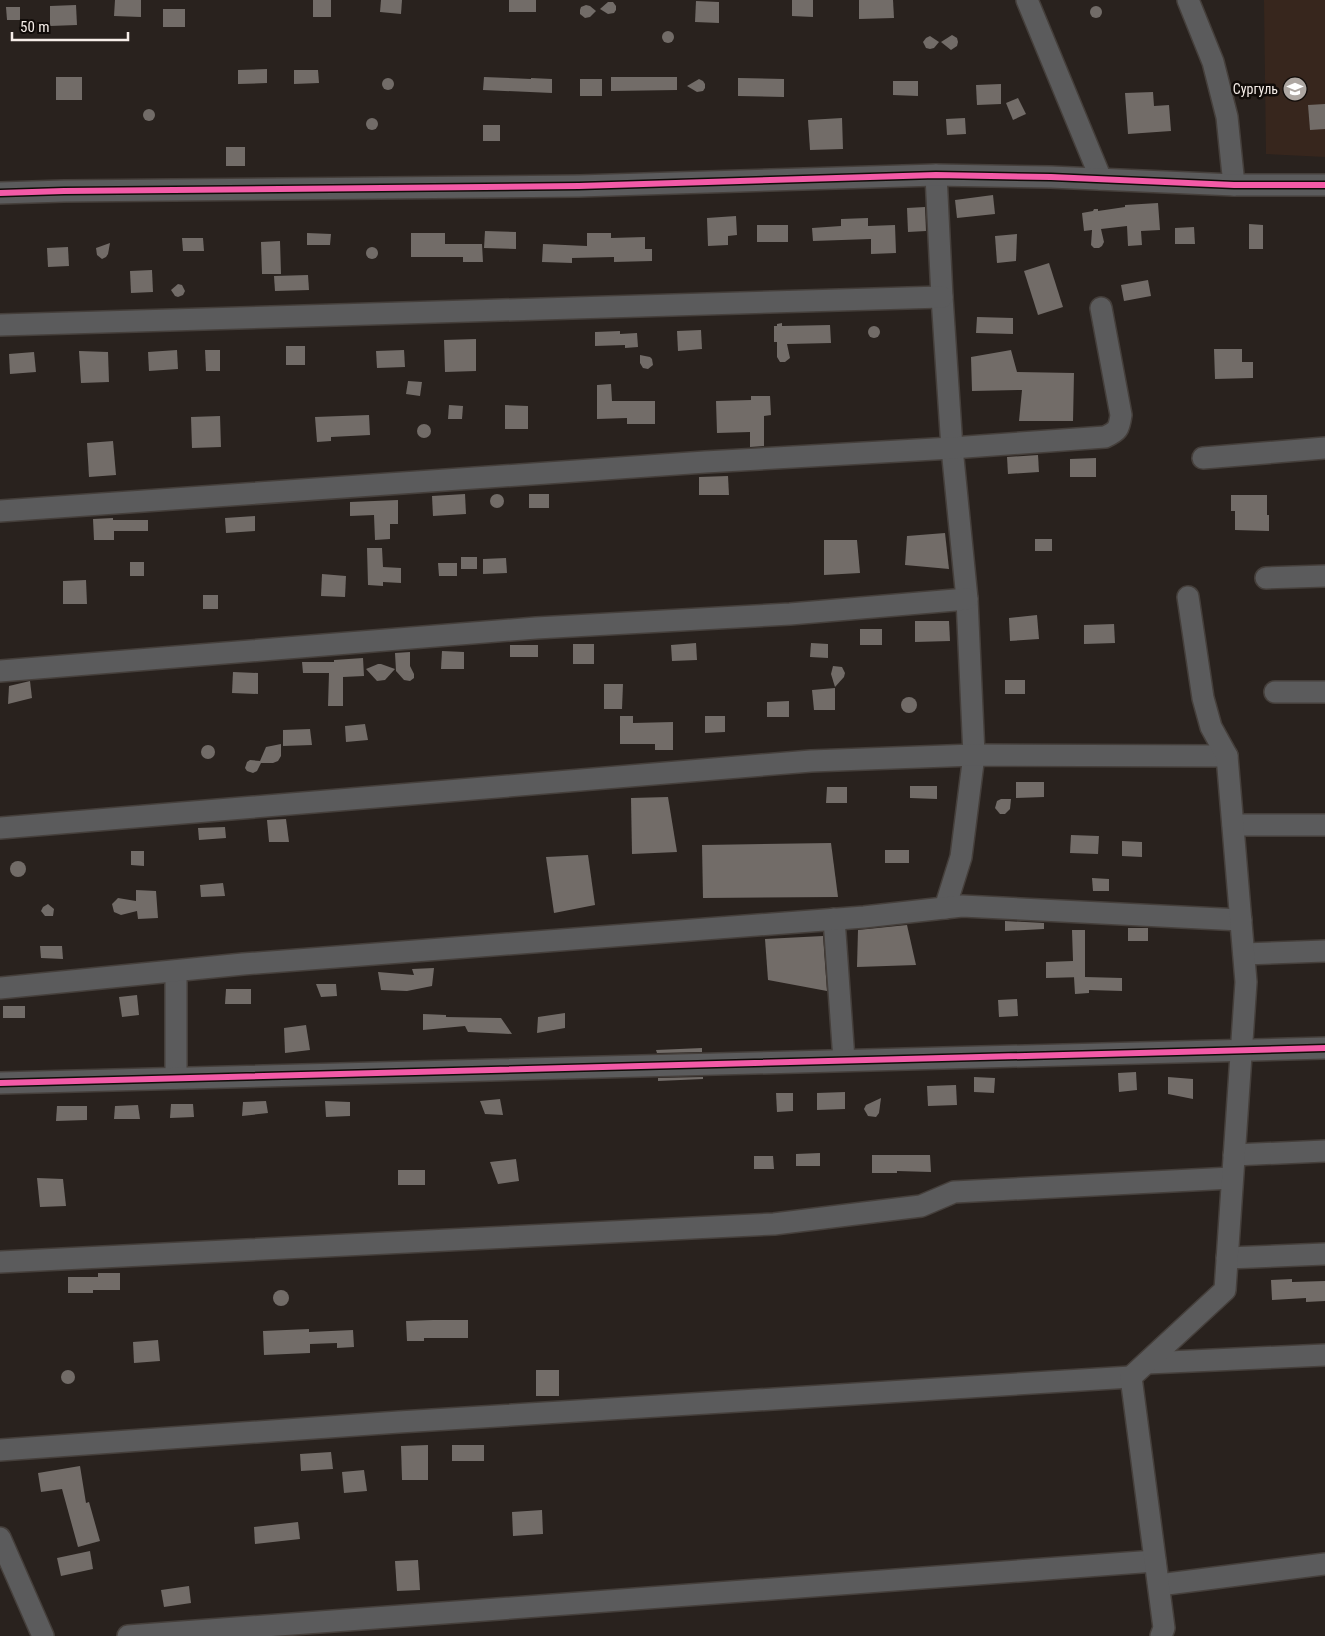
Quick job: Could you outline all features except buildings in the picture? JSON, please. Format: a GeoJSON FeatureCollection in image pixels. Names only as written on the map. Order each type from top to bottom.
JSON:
{"type":"FeatureCollection","features":[{"type":"Feature","properties":{"kind":"street"},"geometry":{"type":"LineString","coordinates":[[1027,0],[1102,179]]}},
{"type":"Feature","properties":{"kind":"street"},"geometry":{"type":"LineString","coordinates":[[1188,0],[1213,62],[1227,117],[1234,184]]}},
{"type":"Feature","properties":{"kind":"street"},"geometry":{"type":"LineString","coordinates":[[936,175],[952,448],[967,599],[974,755],[961,857],[945,908]]}},
{"type":"Feature","properties":{"kind":"street"},"geometry":{"type":"LineString","coordinates":[[0,193],[579,186],[936,175],[1325,186]]}},
{"type":"Feature","properties":{"kind":"street"},"geometry":{"type":"LineString","coordinates":[[0,325],[942,297]]}},
{"type":"Feature","properties":{"kind":"street"},"geometry":{"type":"LineString","coordinates":[[0,511],[1105,437],[1113,434],[1119,428],[1121,415],[1101,308]]}},
{"type":"Feature","properties":{"kind":"street"},"geometry":{"type":"LineString","coordinates":[[1202,458],[1325,448]]}},
{"type":"Feature","properties":{"kind":"street"},"geometry":{"type":"LineString","coordinates":[[1266,578],[1325,576]]}},
{"type":"Feature","properties":{"kind":"street"},"geometry":{"type":"LineString","coordinates":[[1139,1370],[1224,1290],[1242,1050],[1246,982],[1227,756],[1211,727],[1203,698],[1188,597]]}},
{"type":"Feature","properties":{"kind":"street"},"geometry":{"type":"LineString","coordinates":[[0,671],[536,628],[790,614],[967,599]]}},
{"type":"Feature","properties":{"kind":"street"},"geometry":{"type":"LineString","coordinates":[[1275,692],[1325,692]]}},
{"type":"Feature","properties":{"kind":"street"},"geometry":{"type":"LineString","coordinates":[[0,828],[811,760],[974,755],[1227,756]]}},
{"type":"Feature","properties":{"kind":"street"},"geometry":{"type":"LineString","coordinates":[[1233,825],[1325,825]]}},
{"type":"Feature","properties":{"kind":"street"},"geometry":{"type":"LineString","coordinates":[[0,988],[253,964],[834,919],[962,906],[1241,920]]}},
{"type":"Feature","properties":{"kind":"street"},"geometry":{"type":"LineString","coordinates":[[834,919],[844,1060]]}},
{"type":"Feature","properties":{"kind":"street"},"geometry":{"type":"LineString","coordinates":[[1244,954],[1325,951]]}},
{"type":"Feature","properties":{"kind":"street"},"geometry":{"type":"LineString","coordinates":[[176,971],[176,1078]]}},
{"type":"Feature","properties":{"kind":"street"},"geometry":{"type":"LineString","coordinates":[[0,1083],[1325,1048]]}},
{"type":"Feature","properties":{"kind":"street"},"geometry":{"type":"LineString","coordinates":[[1234,1155],[1325,1151]]}},
{"type":"Feature","properties":{"kind":"street"},"geometry":{"type":"LineString","coordinates":[[0,1262],[774,1224],[921,1206],[954,1192],[1232,1178]]}},
{"type":"Feature","properties":{"kind":"street"},"geometry":{"type":"LineString","coordinates":[[1227,1258],[1325,1254]]}},
{"type":"Feature","properties":{"kind":"street"},"geometry":{"type":"LineString","coordinates":[[0,1450],[1325,1356]]}},
{"type":"Feature","properties":{"kind":"street"},"geometry":{"type":"LineString","coordinates":[[1139,1370],[1155,1561],[1164,1628],[1161,1636]]}},
{"type":"Feature","properties":{"kind":"street"},"geometry":{"type":"LineString","coordinates":[[0,1538],[43,1636]]}},
{"type":"Feature","properties":{"kind":"street"},"geometry":{"type":"LineString","coordinates":[[128,1636],[1155,1561]]}},
{"type":"Feature","properties":{"kind":"street"},"geometry":{"type":"LineString","coordinates":[[1159,1585],[1325,1564]]}},
{"type":"Feature","properties":{"kind":"shaded area","name":"Сургуль"},"geometry":{"type":"Polygon","coordinates":[[[1264,0],[1325,0],[1325,157],[1266,154],[1264,0]]]}},
{"type":"Feature","properties":{"kind":"cycle path"},"geometry":{"type":"LineString","coordinates":[[0,193],[579,186],[936,175],[1051,177],[1234,185],[1325,185]]}},
{"type":"Feature","properties":{"kind":"cycle path"},"geometry":{"type":"LineString","coordinates":[[0,1083],[1325,1048]]}},
{"type":"Feature","properties":{"kind":"place","name":"Сургуль"},"geometry":{"type":"Point","coordinates":[1295,89]}}]}
